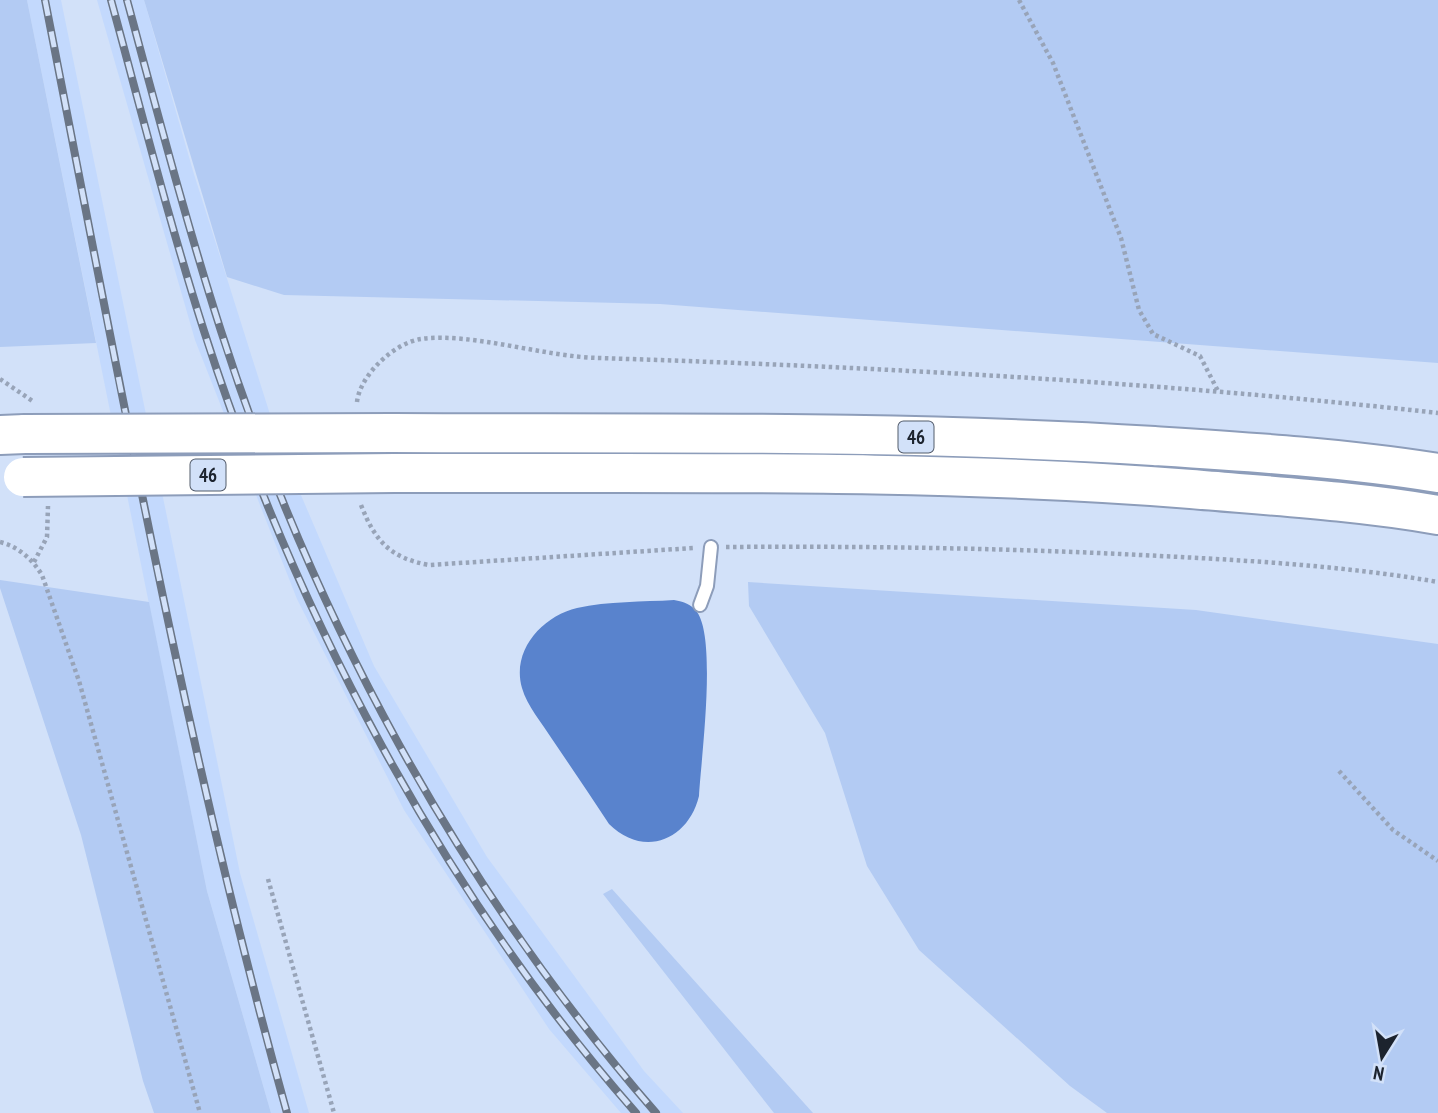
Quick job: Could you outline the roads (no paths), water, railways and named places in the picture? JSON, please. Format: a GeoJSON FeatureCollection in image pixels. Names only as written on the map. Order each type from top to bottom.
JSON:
{"type":"FeatureCollection","features":[{"type":"Feature","properties":{"kind":"main road","name":"46"},"geometry":{"type":"LineString","coordinates":[[19,423],[393,433],[791,434],[1068,441],[1253,453],[1438,473]]}},
{"type":"Feature","properties":{"kind":"main road","name":"46"},"geometry":{"type":"LineString","coordinates":[[12,477],[394,473],[803,474],[1062,479],[1255,494],[1438,515]]}},
{"type":"Feature","properties":{"kind":"lane"},"geometry":{"type":"LineString","coordinates":[[700,605],[708,586],[711,547]]}},
{"type":"Feature","properties":{"kind":"water"},"geometry":{"type":"Polygon","coordinates":[[[674,600],[687,604],[697,612],[703,626],[706,647],[706,701],[699,796],[693,812],[675,834],[650,842],[622,834],[609,824],[527,701],[522,688],[521,661],[533,637],[542,627],[564,612],[601,604],[674,600]]]}},
{"type":"Feature","properties":{"kind":"railway"},"geometry":{"type":"LineString","coordinates":[[45,0],[127,420],[185,698],[216,837],[287,1113]]}},
{"type":"Feature","properties":{"kind":"railway"},"geometry":{"type":"LineString","coordinates":[[111,0],[204,331],[240,436],[282,540],[329,643],[381,744],[437,842],[499,937],[565,1027],[636,1113]]}},
{"type":"Feature","properties":{"kind":"railway"},"geometry":{"type":"LineString","coordinates":[[127,0],[221,331],[258,437],[300,542],[347,644],[399,744],[456,841],[518,936],[584,1026],[656,1113]]}}]}
